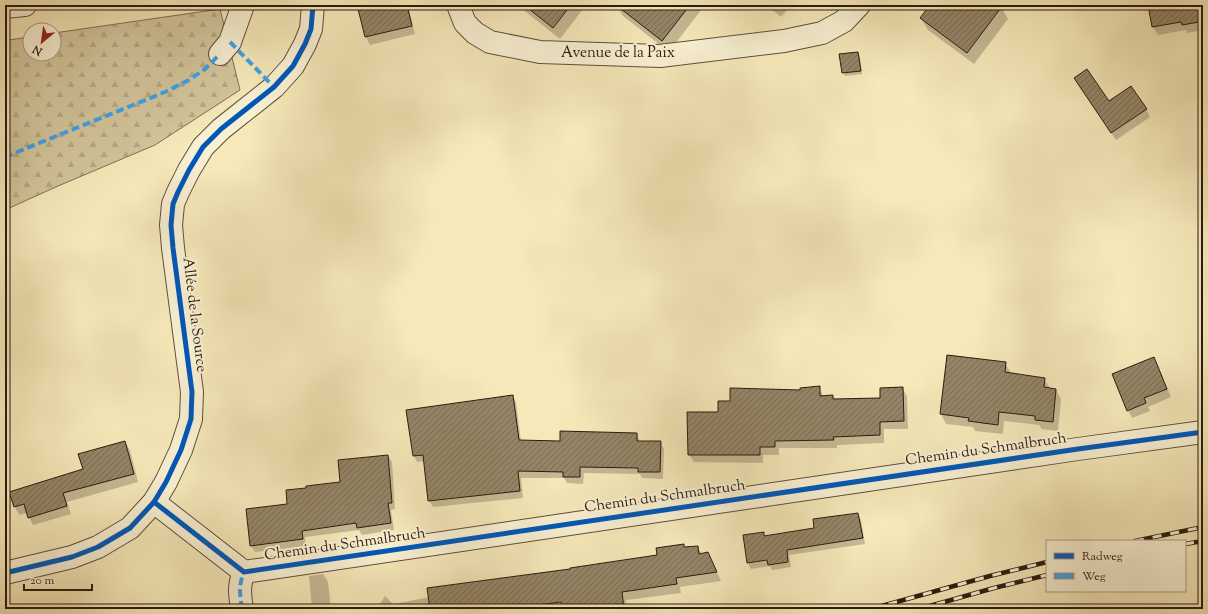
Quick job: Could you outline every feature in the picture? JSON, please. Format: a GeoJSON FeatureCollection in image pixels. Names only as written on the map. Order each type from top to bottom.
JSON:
{"type":"FeatureCollection","features":[{"type":"Feature","properties":{"kind":"street"},"geometry":{"type":"LineString","coordinates":[[5,7],[24,5]]}},
{"type":"Feature","properties":{"kind":"street"},"geometry":{"type":"LineString","coordinates":[[220,54],[230,42],[243,5]]}},
{"type":"Feature","properties":{"kind":"street","name":"Allée de la Source"},"geometry":{"type":"LineString","coordinates":[[5,573],[72,557],[98,547],[130,528],[154,502],[166,482],[182,450],[191,418],[192,392],[171,225],[173,204],[189,170],[203,146],[221,129],[274,86],[293,66],[305,44],[310,29],[313,5]]}},
{"type":"Feature","properties":{"kind":"street","name":"Avenue de la Paix"},"geometry":{"type":"LineString","coordinates":[[458,5],[465,23],[475,33],[490,42],[540,52],[660,56],[784,41],[822,33],[844,21],[859,5]]}},
{"type":"Feature","properties":{"kind":"street","name":"Chemin du Schmalbruch"},"geometry":{"type":"LineString","coordinates":[[244,572],[1078,449],[1203,432]]}},
{"type":"Feature","properties":{"kind":"street"},"geometry":{"type":"LineString","coordinates":[[154,502],[244,572],[239,590],[242,609]]}},
{"type":"Feature","properties":{"kind":"green space"},"geometry":{"type":"Polygon","coordinates":[[[220,9],[240,90],[155,145],[5,210],[5,124],[9,123],[8,40],[22,38],[22,62],[62,62],[62,32],[220,9]]]}},
{"type":"Feature","properties":{"kind":"building"},"geometry":{"type":"Polygon","coordinates":[[[373,5],[407,5],[412,26],[365,37],[358,9],[373,5]]]}},
{"type":"Feature","properties":{"kind":"building"},"geometry":{"type":"Polygon","coordinates":[[[524,5],[571,5],[553,28],[524,5]]]}},
{"type":"Feature","properties":{"kind":"building"},"geometry":{"type":"Polygon","coordinates":[[[616,5],[690,5],[662,41],[616,5]]]}},
{"type":"Feature","properties":{"kind":"building"},"geometry":{"type":"Polygon","coordinates":[[[930,5],[1003,5],[967,53],[920,18],[930,5]]]}},
{"type":"Feature","properties":{"kind":"building"},"geometry":{"type":"Polygon","coordinates":[[[1148,5],[1203,5],[1203,18],[1198,19],[1199,22],[1182,25],[1181,22],[1152,27],[1148,5]]]}},
{"type":"Feature","properties":{"kind":"building"},"geometry":{"type":"Polygon","coordinates":[[[858,52],[861,71],[842,73],[839,54],[858,52]]]}},
{"type":"Feature","properties":{"kind":"building"},"geometry":{"type":"Polygon","coordinates":[[[1087,69],[1109,101],[1131,86],[1147,109],[1111,133],[1074,78],[1087,69]]]}},
{"type":"Feature","properties":{"kind":"building"},"geometry":{"type":"Polygon","coordinates":[[[947,355],[1006,362],[1005,372],[1045,378],[1044,387],[1056,389],[1053,422],[1035,420],[1035,416],[999,412],[998,425],[968,421],[969,418],[940,414],[947,355]]]}},
{"type":"Feature","properties":{"kind":"building"},"geometry":{"type":"Polygon","coordinates":[[[1154,357],[1167,389],[1144,398],[1146,403],[1127,411],[1112,374],[1154,357]]]}},
{"type":"Feature","properties":{"kind":"building"},"geometry":{"type":"Polygon","coordinates":[[[820,386],[820,396],[833,395],[833,399],[880,398],[880,388],[903,387],[904,421],[880,422],[880,435],[833,437],[834,440],[775,441],[775,447],[760,447],[760,455],[688,455],[687,412],[718,412],[718,401],[730,401],[730,388],[800,390],[800,388],[820,386]]]}},
{"type":"Feature","properties":{"kind":"building"},"geometry":{"type":"Polygon","coordinates":[[[513,395],[519,440],[560,441],[560,431],[637,433],[637,441],[661,441],[660,472],[638,472],[638,468],[580,467],[580,477],[563,477],[563,472],[518,471],[520,491],[428,501],[423,455],[413,456],[406,410],[513,395]]]}},
{"type":"Feature","properties":{"kind":"building"},"geometry":{"type":"Polygon","coordinates":[[[125,441],[134,474],[63,493],[67,506],[28,518],[24,504],[14,507],[9,492],[83,469],[78,454],[125,441]]]}},
{"type":"Feature","properties":{"kind":"building"},"geometry":{"type":"Polygon","coordinates":[[[388,455],[392,503],[388,503],[391,523],[357,528],[356,523],[302,531],[303,539],[250,546],[246,509],[287,504],[286,490],[340,482],[338,460],[388,455]]]}},
{"type":"Feature","properties":{"kind":"building"},"geometry":{"type":"Polygon","coordinates":[[[858,513],[863,538],[787,550],[788,562],[768,565],[767,560],[747,563],[743,535],[764,532],[764,536],[814,528],[813,519],[858,513]]]}},
{"type":"Feature","properties":{"kind":"building"},"geometry":{"type":"Polygon","coordinates":[[[684,544],[684,547],[698,546],[699,554],[708,552],[717,572],[676,578],[677,584],[622,592],[624,609],[597,609],[596,604],[562,608],[561,602],[509,609],[430,609],[427,588],[570,569],[657,555],[656,548],[684,544]]]}},
{"type":"Feature","properties":{"kind":"railway"},"geometry":{"type":"LineString","coordinates":[[1140,540],[1203,527]]}},
{"type":"Feature","properties":{"kind":"railway"},"geometry":{"type":"LineString","coordinates":[[1186,544],[1203,541]]}},
{"type":"Feature","properties":{"kind":"railway"},"geometry":{"type":"LineString","coordinates":[[871,609],[1046,562]]}},
{"type":"Feature","properties":{"kind":"railway"},"geometry":{"type":"LineString","coordinates":[[919,609],[1046,575]]}},
{"type":"Feature","properties":{"kind":"marked path"},"geometry":{"type":"LineString","coordinates":[[230,42],[274,87]]}},
{"type":"Feature","properties":{"kind":"marked path"},"geometry":{"type":"LineString","coordinates":[[5,157],[165,92],[189,80],[205,69],[220,54]]}},
{"type":"Feature","properties":{"kind":"marked path"},"geometry":{"type":"LineString","coordinates":[[242,609],[240,586],[244,572]]}},
{"type":"Feature","properties":{"kind":"cycle path"},"geometry":{"type":"LineString","coordinates":[[5,573],[72,557],[98,547],[130,528],[154,502],[166,482],[181,450],[191,419],[192,392],[173,248],[171,225],[173,204],[189,170],[203,147],[221,129],[274,87],[293,66],[311,29],[313,5]]}},
{"type":"Feature","properties":{"kind":"cycle path"},"geometry":{"type":"LineString","coordinates":[[154,502],[244,572],[1078,449],[1203,432]]}}]}
